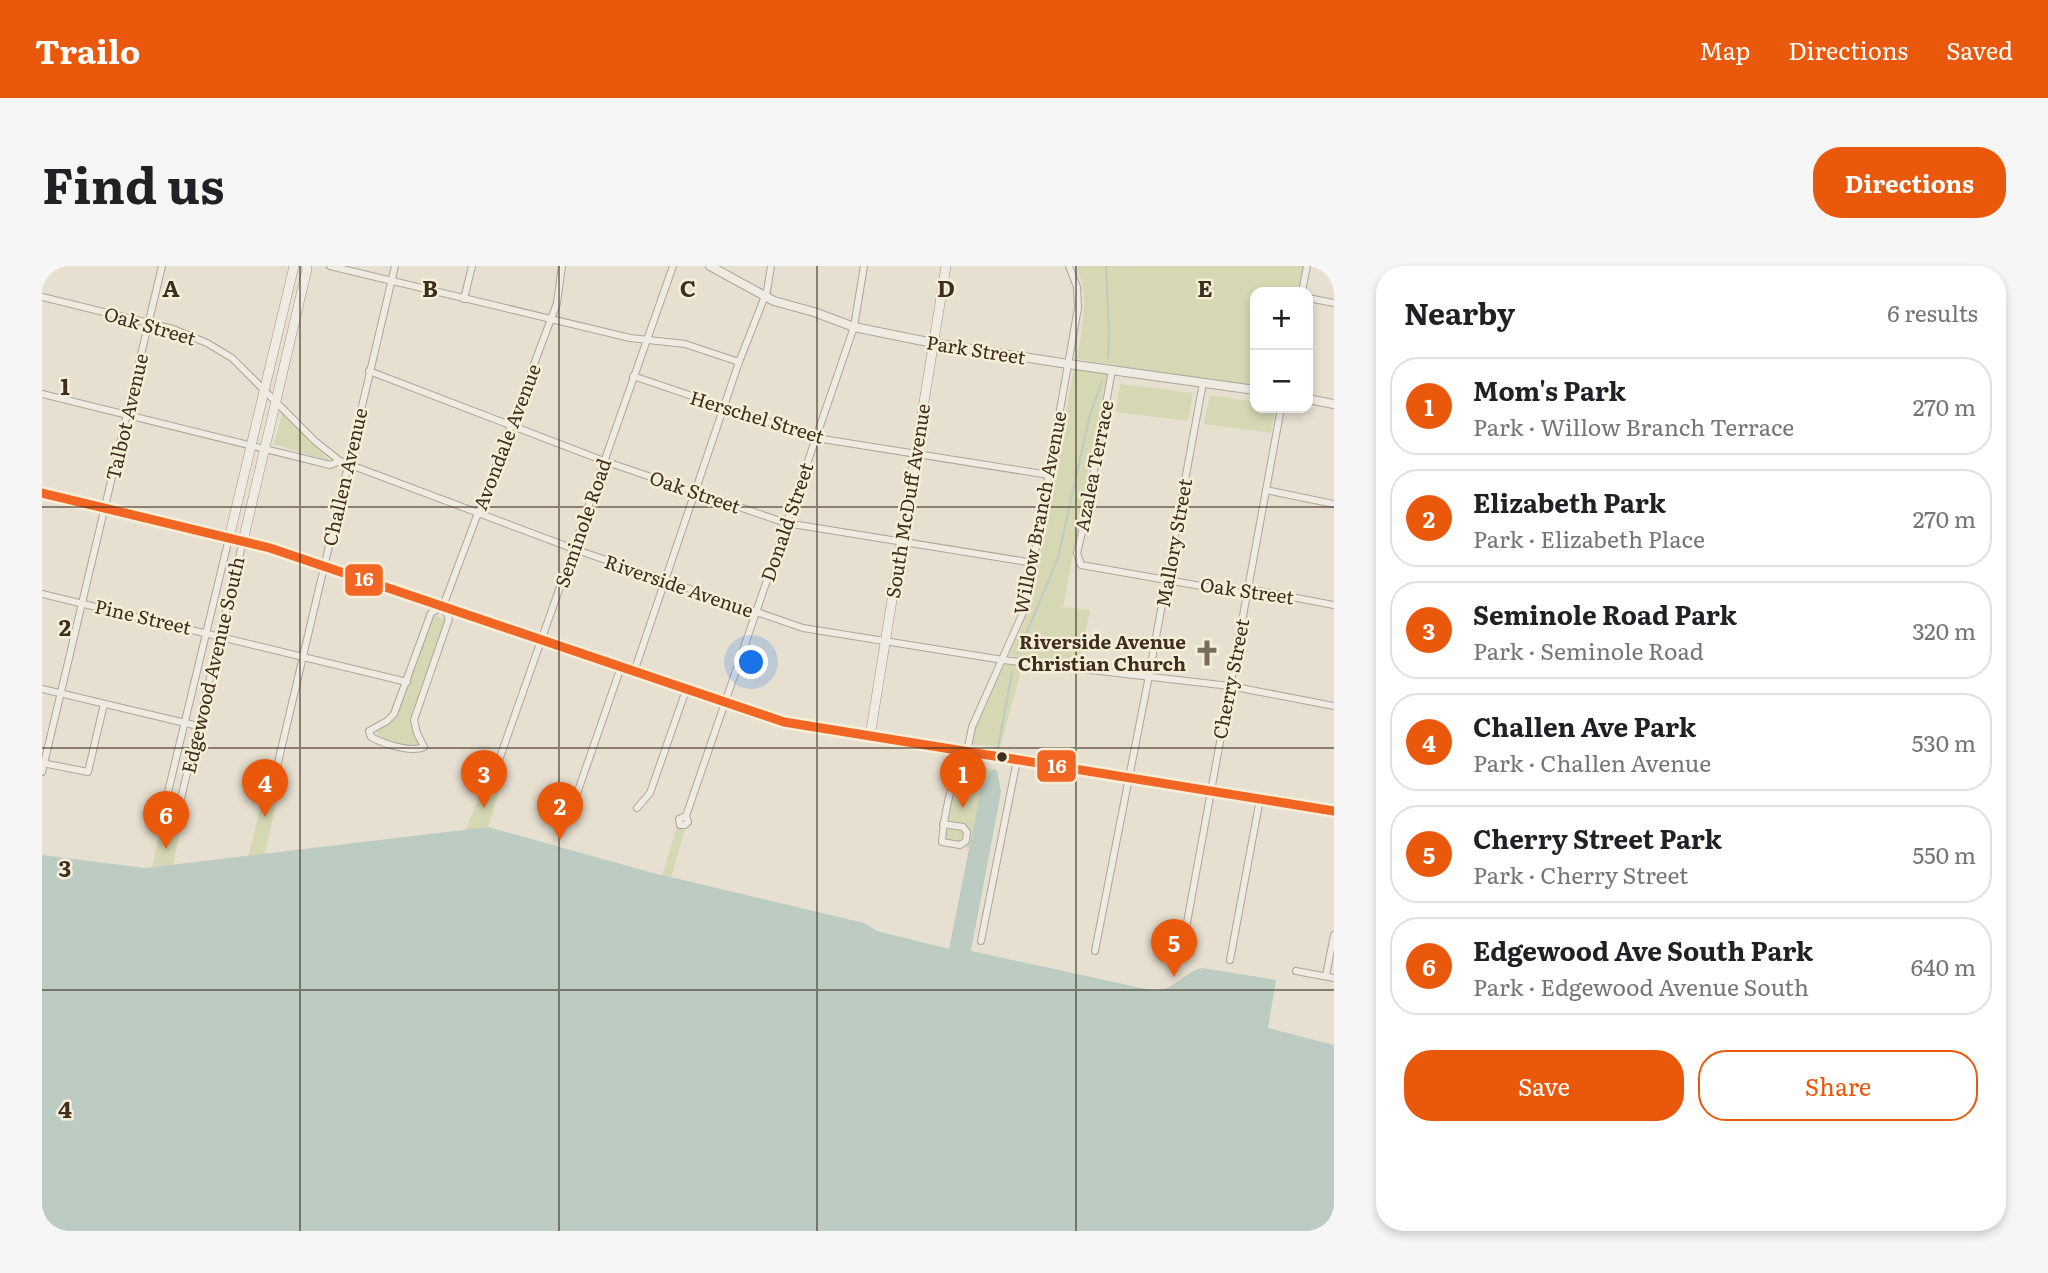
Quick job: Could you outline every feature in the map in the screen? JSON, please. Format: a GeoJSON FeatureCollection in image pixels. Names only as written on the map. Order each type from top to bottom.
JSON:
{"type":"FeatureCollection","features":[{"type":"Feature","properties":{"kind":"main road","name":"Edgewood Avenue South"},"geometry":{"type":"LineString","coordinates":[[229,538],[294,266]]}},
{"type":"Feature","properties":{"kind":"main road","name":"Edgewood Avenue South"},"geometry":{"type":"LineString","coordinates":[[243,541],[306,266]]}},
{"type":"Feature","properties":{"kind":"main road","name":"South McDuff Avenue"},"geometry":{"type":"LineString","coordinates":[[870,736],[946,266]]}},
{"type":"Feature","properties":{"kind":"main road"},"geometry":{"type":"LineString","coordinates":[[42,493],[243,541],[784,722],[1334,811]]}},
{"type":"Feature","properties":{"kind":"street","name":"Talbot Avenue"},"geometry":{"type":"LineString","coordinates":[[42,772],[162,266]]}},
{"type":"Feature","properties":{"kind":"street"},"geometry":{"type":"LineString","coordinates":[[330,266],[645,340],[685,344],[739,362]]}},
{"type":"Feature","properties":{"kind":"street","name":"Challen Avenue"},"geometry":{"type":"LineString","coordinates":[[276,771],[324,566],[344,462],[395,266]]}},
{"type":"Feature","properties":{"kind":"street"},"geometry":{"type":"LineString","coordinates":[[464,299],[472,266]]}},
{"type":"Feature","properties":{"kind":"street","name":"Avondale Avenue"},"geometry":{"type":"LineString","coordinates":[[443,607],[551,319],[560,291],[562,266]]}},
{"type":"Feature","properties":{"kind":"street","name":"Seminole Road"},"geometry":{"type":"LineString","coordinates":[[492,780],[673,266]]}},
{"type":"Feature","properties":{"kind":"street","name":"Park Street"},"geometry":{"type":"LineString","coordinates":[[710,266],[763,297],[854,327],[933,343],[1250,389]]}},
{"type":"Feature","properties":{"kind":"street"},"geometry":{"type":"LineString","coordinates":[[634,672],[739,362],[767,291],[771,266]]}},
{"type":"Feature","properties":{"kind":"street","name":"Donald Street"},"geometry":{"type":"LineString","coordinates":[[686,816],[854,327],[864,266]]}},
{"type":"Feature","properties":{"kind":"street","name":"Willow Branch Avenue"},"geometry":{"type":"LineString","coordinates":[[943,824],[945,808],[972,727],[1025,608],[1078,302],[1077,287],[1069,266]]}},
{"type":"Feature","properties":{"kind":"street"},"geometry":{"type":"LineString","coordinates":[[1303,287],[1307,266]]}},
{"type":"Feature","properties":{"kind":"street","name":"Oak Street"},"geometry":{"type":"LineString","coordinates":[[42,297],[173,329],[207,343],[232,358],[316,442],[344,462]]}},
{"type":"Feature","properties":{"kind":"street"},"geometry":{"type":"LineString","coordinates":[[1313,299],[1334,303]]}},
{"type":"Feature","properties":{"kind":"street","name":"Azalea Terrace"},"geometry":{"type":"LineString","coordinates":[[1078,561],[1077,554],[1112,370]]}},
{"type":"Feature","properties":{"kind":"street","name":"Oak Street"},"geometry":{"type":"LineString","coordinates":[[369,371],[604,461],[786,523],[1034,563]]}},
{"type":"Feature","properties":{"kind":"street","name":"Herschel Street"},"geometry":{"type":"LineString","coordinates":[[633,376],[816,438],[1049,475]]}},
{"type":"Feature","properties":{"kind":"street","name":"Mallory Street"},"geometry":{"type":"LineString","coordinates":[[1095,951],[1203,383]]}},
{"type":"Feature","properties":{"kind":"street","name":"Riverside Avenue"},"geometry":{"type":"LineString","coordinates":[[42,394],[330,464],[344,462],[665,582],[803,628],[1003,660],[1230,686],[1334,706]]}},
{"type":"Feature","properties":{"kind":"street"},"geometry":{"type":"LineString","coordinates":[[1313,400],[1334,404]]}},
{"type":"Feature","properties":{"kind":"street","name":"Cherry Street"},"geometry":{"type":"LineString","coordinates":[[1182,950],[1281,413]]}},
{"type":"Feature","properties":{"kind":"street"},"geometry":{"type":"LineString","coordinates":[[1266,491],[1334,504]]}},
{"type":"Feature","properties":{"kind":"street","name":"Edgewood Avenue South"},"geometry":{"type":"LineString","coordinates":[[229,538],[162,817],[167,825],[171,825],[176,818],[243,541]]}},
{"type":"Feature","properties":{"kind":"street","name":"Oak Street"},"geometry":{"type":"LineString","coordinates":[[1078,561],[1086,566],[1241,593],[1254,590],[1334,605]]}},
{"type":"Feature","properties":{"kind":"street","name":"Pine Street"},"geometry":{"type":"LineString","coordinates":[[42,594],[407,682]]}},
{"type":"Feature","properties":{"kind":"street"},"geometry":{"type":"LineString","coordinates":[[443,607],[449,619],[414,720],[424,747],[418,750],[380,742],[371,737],[369,731],[387,722],[394,714],[407,682],[431,613],[443,607]]}},
{"type":"Feature","properties":{"kind":"street"},"geometry":{"type":"LineString","coordinates":[[573,805],[621,667]]}},
{"type":"Feature","properties":{"kind":"street"},"geometry":{"type":"LineString","coordinates":[[42,689],[198,726]]}},
{"type":"Feature","properties":{"kind":"street"},"geometry":{"type":"LineString","coordinates":[[637,808],[650,793],[686,690]]}},
{"type":"Feature","properties":{"kind":"street"},"geometry":{"type":"LineString","coordinates":[[43,763],[88,772],[104,704]]}},
{"type":"Feature","properties":{"kind":"street"},"geometry":{"type":"LineString","coordinates":[[981,941],[1017,760]]}},
{"type":"Feature","properties":{"kind":"street"},"geometry":{"type":"LineString","coordinates":[[1230,960],[1260,799]]}},
{"type":"Feature","properties":{"kind":"street"},"geometry":{"type":"LineString","coordinates":[[943,824],[963,827],[967,832],[966,841],[960,845],[942,842],[943,824]]}},
{"type":"Feature","properties":{"kind":"street"},"geometry":{"type":"LineString","coordinates":[[1297,971],[1330,976],[1334,935]]}},
{"type":"Feature","properties":{"kind":"green space"},"geometry":{"type":"Polygon","coordinates":[[[1076,266],[1303,266],[1299,287],[1250,287],[1250,388],[1077,359],[1084,300],[1076,266]]]}},
{"type":"Feature","properties":{"kind":"green space"},"geometry":{"type":"Polygon","coordinates":[[[1074,368],[1107,373],[1063,607],[1090,610],[1079,664],[1009,656],[1030,608],[1074,368]]]}},
{"type":"Feature","properties":{"kind":"green space"},"geometry":{"type":"Polygon","coordinates":[[[1120,384],[1193,393],[1188,421],[1116,412],[1120,384]]]}},
{"type":"Feature","properties":{"kind":"green space"},"geometry":{"type":"Polygon","coordinates":[[[1210,395],[1250,401],[1250,413],[1274,413],[1271,433],[1204,424],[1210,395]]]}},
{"type":"Feature","properties":{"kind":"green space"},"geometry":{"type":"Polygon","coordinates":[[[282,413],[331,462],[274,444],[282,413]]]}},
{"type":"Feature","properties":{"kind":"green space"},"geometry":{"type":"Polygon","coordinates":[[[432,615],[446,619],[411,722],[418,740],[417,745],[413,747],[378,737],[376,731],[396,718],[432,615]]]}},
{"type":"Feature","properties":{"kind":"green space"},"geometry":{"type":"Polygon","coordinates":[[[1006,662],[1023,664],[1000,747],[972,744],[976,728],[1006,662]]]}},
{"type":"Feature","properties":{"kind":"green space"},"geometry":{"type":"Polygon","coordinates":[[[961,763],[992,769],[981,789],[969,848],[944,845],[949,801],[961,763]]]}},
{"type":"Feature","properties":{"kind":"green space"},"geometry":{"type":"Polygon","coordinates":[[[268,778],[281,780],[265,854],[248,856],[268,778]]]}},
{"type":"Feature","properties":{"kind":"green space"},"geometry":{"type":"Polygon","coordinates":[[[485,785],[491,789],[500,788],[488,827],[465,830],[485,785]]]}},
{"type":"Feature","properties":{"kind":"green space"},"geometry":{"type":"Polygon","coordinates":[[[177,827],[180,829],[173,865],[152,868],[160,829],[165,832],[177,827]]]}},
{"type":"Feature","properties":{"kind":"green space"},"geometry":{"type":"Polygon","coordinates":[[[677,828],[685,830],[671,877],[662,875],[677,828]]]}},
{"type":"Feature","properties":{"kind":"shaded area"},"geometry":{"type":"Polygon","coordinates":[[[992,769],[997,770],[1001,792],[971,951],[1155,991],[1169,987],[1202,968],[1276,980],[1268,1028],[1334,1045],[1334,1231],[42,1231],[42,855],[145,868],[488,827],[653,873],[864,923],[877,931],[949,949],[981,789],[992,769]]]}},
{"type":"Feature","properties":{"kind":"waterway"},"geometry":{"type":"LineString","coordinates":[[1106,266],[1108,358]]}},
{"type":"Feature","properties":{"kind":"waterway"},"geometry":{"type":"LineString","coordinates":[[1018,653],[1058,558],[1090,415],[1102,381]]}},
{"type":"Feature","properties":{"kind":"waterway"},"geometry":{"type":"LineString","coordinates":[[998,748],[1012,672]]}},
{"type":"Feature","properties":{"kind":"transit line","name":"16"},"geometry":{"type":"LineString","coordinates":[[42,493],[270,548],[784,722],[1334,811]]}},
{"type":"Feature","properties":{"kind":"place","name":"Riverside Avenue Christian Church"},"geometry":{"type":"Point","coordinates":[1207,653]}},
{"type":"Feature","properties":{"kind":"place","name":"Seminole Road Park"},"geometry":{"type":"Point","coordinates":[484,808]}},
{"type":"Feature","properties":{"kind":"place","name":"Mom's Park"},"geometry":{"type":"Point","coordinates":[963,808]}},
{"type":"Feature","properties":{"kind":"place","name":"Challen Ave Park"},"geometry":{"type":"Point","coordinates":[265,817]}},
{"type":"Feature","properties":{"kind":"place","name":"Elizabeth Park"},"geometry":{"type":"Point","coordinates":[560,840]}},
{"type":"Feature","properties":{"kind":"place","name":"Edgewood Ave South Park"},"geometry":{"type":"Point","coordinates":[166,849]}},
{"type":"Feature","properties":{"kind":"place","name":"Cherry Street Park"},"geometry":{"type":"Point","coordinates":[1174,977]}}]}
